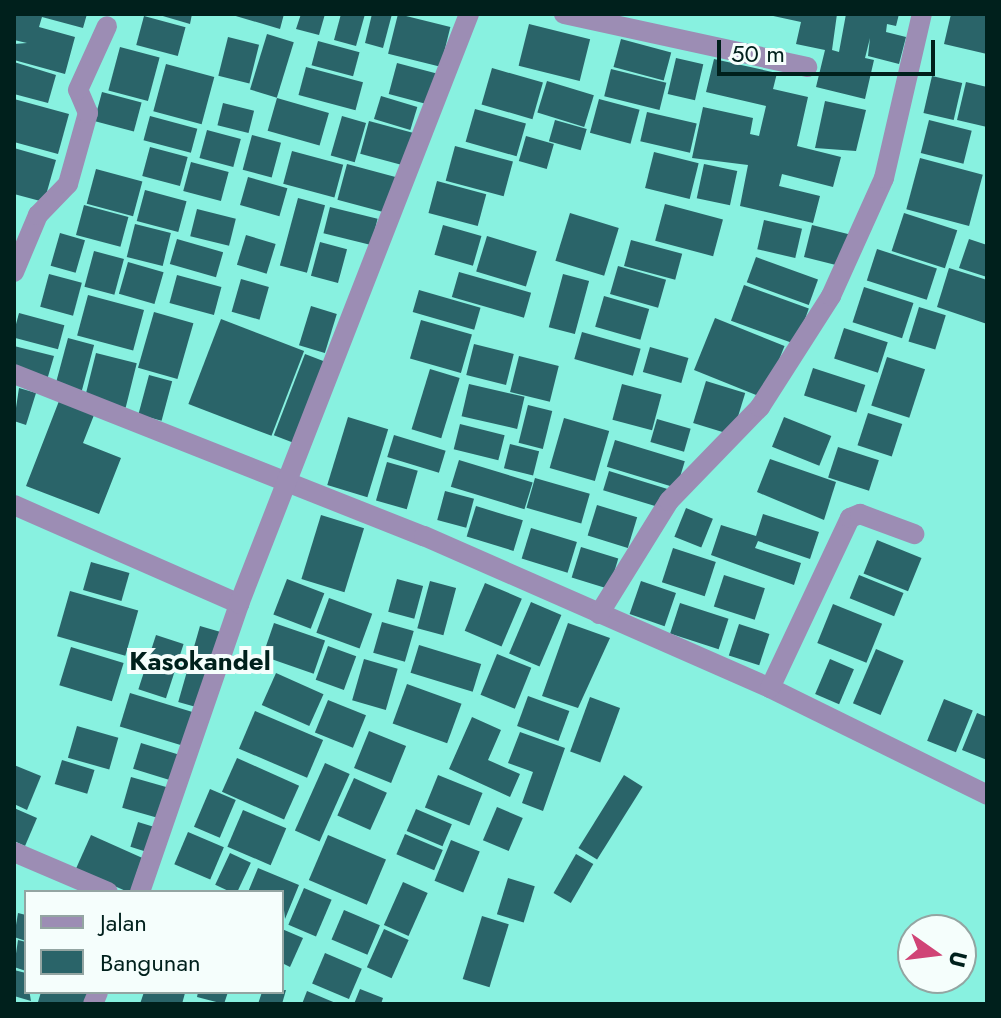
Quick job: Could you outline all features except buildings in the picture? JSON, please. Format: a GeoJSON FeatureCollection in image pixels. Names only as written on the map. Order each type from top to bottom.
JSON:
{"type":"FeatureCollection","features":[{"type":"Feature","properties":{"kind":"street"},"geometry":{"type":"LineString","coordinates":[[141,890],[239,604],[469,14]]}},
{"type":"Feature","properties":{"kind":"street"},"geometry":{"type":"LineString","coordinates":[[564,14],[807,67]]}},
{"type":"Feature","properties":{"kind":"street"},"geometry":{"type":"LineString","coordinates":[[599,614],[669,501],[760,407],[838,284],[884,178],[922,14]]}},
{"type":"Feature","properties":{"kind":"street"},"geometry":{"type":"LineString","coordinates":[[14,272],[38,215],[68,184],[88,113],[78,90],[98,34],[107,26]]}},
{"type":"Feature","properties":{"kind":"street"},"geometry":{"type":"LineString","coordinates":[[14,374],[289,481],[599,614],[770,688],[987,795]]}},
{"type":"Feature","properties":{"kind":"street"},"geometry":{"type":"LineString","coordinates":[[14,505],[239,604]]}},
{"type":"Feature","properties":{"kind":"street"},"geometry":{"type":"LineString","coordinates":[[770,688],[850,518],[860,514],[914,534]]}},
{"type":"Feature","properties":{"kind":"street"},"geometry":{"type":"LineString","coordinates":[[14,852],[103,890]]}},
{"type":"Feature","properties":{"kind":"district","name":"Kasokandel"},"geometry":{"type":"Point","coordinates":[200,662]}}]}
